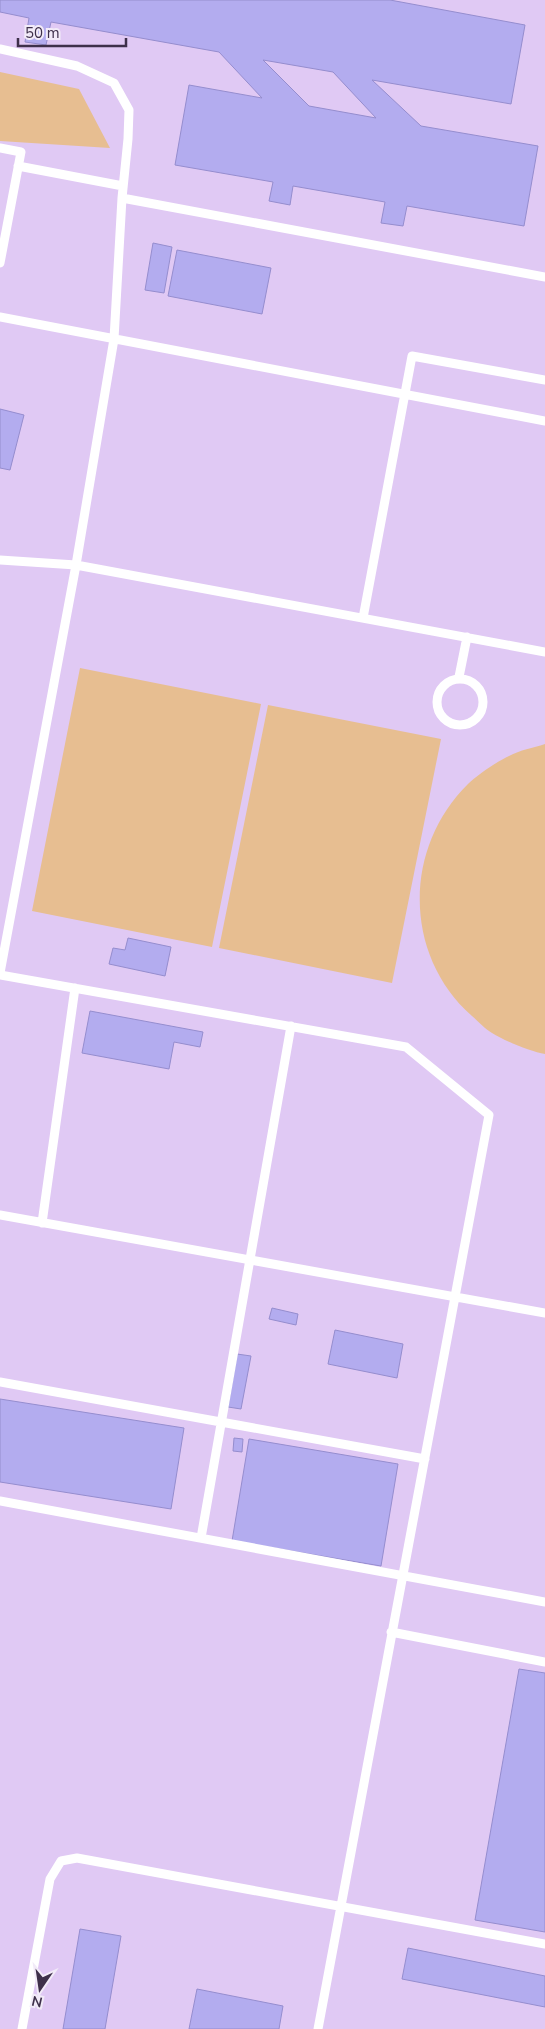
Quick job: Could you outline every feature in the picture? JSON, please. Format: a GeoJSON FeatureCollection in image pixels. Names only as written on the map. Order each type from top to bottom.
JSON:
{"type":"FeatureCollection","features":[{"type":"Feature","properties":{"kind":"lane"},"geometry":{"type":"LineString","coordinates":[[0,49],[77,66],[114,83],[129,110],[114,339],[76,565],[0,974],[406,1046],[489,1115],[318,2029]]}},
{"type":"Feature","properties":{"kind":"lane"},"geometry":{"type":"LineString","coordinates":[[0,148],[21,152],[0,263]]}},
{"type":"Feature","properties":{"kind":"lane"},"geometry":{"type":"LineString","coordinates":[[18,166],[123,186]]}},
{"type":"Feature","properties":{"kind":"lane"},"geometry":{"type":"LineString","coordinates":[[122,198],[545,277]]}},
{"type":"Feature","properties":{"kind":"lane"},"geometry":{"type":"LineString","coordinates":[[0,317],[545,419]]}},
{"type":"Feature","properties":{"kind":"lane"},"geometry":{"type":"LineString","coordinates":[[363,618],[412,356],[545,380]]}},
{"type":"Feature","properties":{"kind":"lane"},"geometry":{"type":"LineString","coordinates":[[1,560],[76,565],[545,652]]}},
{"type":"Feature","properties":{"kind":"lane"},"geometry":{"type":"LineString","coordinates":[[459,677],[466,637]]}},
{"type":"Feature","properties":{"kind":"lane"},"geometry":{"type":"LineString","coordinates":[[459,677],[477,684],[485,700],[478,718],[462,726],[444,720],[436,703],[442,685],[459,677]]}},
{"type":"Feature","properties":{"kind":"lane"},"geometry":{"type":"LineString","coordinates":[[42,1223],[75,988]]}},
{"type":"Feature","properties":{"kind":"lane"},"geometry":{"type":"LineString","coordinates":[[201,1538],[292,1026]]}},
{"type":"Feature","properties":{"kind":"lane"},"geometry":{"type":"LineString","coordinates":[[0,1215],[545,1313]]}},
{"type":"Feature","properties":{"kind":"lane"},"geometry":{"type":"LineString","coordinates":[[0,1382],[425,1459]]}},
{"type":"Feature","properties":{"kind":"lane"},"geometry":{"type":"LineString","coordinates":[[0,1501],[545,1602]]}},
{"type":"Feature","properties":{"kind":"lane"},"geometry":{"type":"LineString","coordinates":[[391,1632],[545,1662]]}},
{"type":"Feature","properties":{"kind":"lane"},"geometry":{"type":"LineString","coordinates":[[22,2029],[50,1879],[61,1861],[77,1858],[545,1944]]}},
{"type":"Feature","properties":{"kind":"shaded area"},"geometry":{"type":"Polygon","coordinates":[[[0,0],[545,0],[545,2029],[0,2029],[0,0]]]}},
{"type":"Feature","properties":{"kind":"shaded area"},"geometry":{"type":"Polygon","coordinates":[[[0,72],[79,89],[110,148],[0,141],[0,72]]]}},
{"type":"Feature","properties":{"kind":"shaded area"},"geometry":{"type":"Polygon","coordinates":[[[80,668],[261,704],[212,947],[32,911],[80,668]]]}},
{"type":"Feature","properties":{"kind":"shaded area"},"geometry":{"type":"Polygon","coordinates":[[[268,705],[441,739],[392,983],[219,948],[268,705]]]}},
{"type":"Feature","properties":{"kind":"shaded area"},"geometry":{"type":"Polygon","coordinates":[[[545,744],[545,1054],[518,1046],[489,1031],[449,991],[433,963],[423,933],[420,901],[423,869],[432,839],[447,810],[468,784],[488,768],[513,754],[545,744]]]}},
{"type":"Feature","properties":{"kind":"building"},"geometry":{"type":"Polygon","coordinates":[[[0,0],[390,0],[525,25],[511,104],[372,80],[421,126],[538,146],[524,226],[407,206],[403,226],[381,223],[385,202],[293,186],[290,205],[269,201],[273,182],[175,165],[189,85],[262,98],[219,52],[51,22],[46,45],[25,42],[29,18],[0,12],[0,0]],[[263,60],[309,106],[376,118],[333,72],[263,60]]]}},
{"type":"Feature","properties":{"kind":"building"},"geometry":{"type":"Polygon","coordinates":[[[153,243],[172,247],[164,293],[145,290],[153,243]]]}},
{"type":"Feature","properties":{"kind":"building"},"geometry":{"type":"Polygon","coordinates":[[[177,250],[271,268],[262,314],[168,296],[177,250]]]}},
{"type":"Feature","properties":{"kind":"building"},"geometry":{"type":"Polygon","coordinates":[[[0,409],[24,415],[10,470],[0,468],[0,409]]]}},
{"type":"Feature","properties":{"kind":"building"},"geometry":{"type":"Polygon","coordinates":[[[128,938],[171,947],[165,976],[109,964],[113,948],[125,950],[128,938]]]}},
{"type":"Feature","properties":{"kind":"building"},"geometry":{"type":"Polygon","coordinates":[[[90,1011],[203,1032],[200,1047],[174,1042],[169,1069],[82,1053],[90,1011]]]}},
{"type":"Feature","properties":{"kind":"building"},"geometry":{"type":"Polygon","coordinates":[[[272,1308],[298,1314],[296,1325],[269,1319],[272,1308]]]}},
{"type":"Feature","properties":{"kind":"building"},"geometry":{"type":"Polygon","coordinates":[[[335,1330],[403,1344],[397,1378],[328,1364],[335,1330]]]}},
{"type":"Feature","properties":{"kind":"building"},"geometry":{"type":"Polygon","coordinates":[[[237,1354],[251,1356],[241,1409],[228,1407],[237,1354]]]}},
{"type":"Feature","properties":{"kind":"building"},"geometry":{"type":"Polygon","coordinates":[[[0,1399],[184,1428],[171,1509],[0,1482],[0,1399]]]}},
{"type":"Feature","properties":{"kind":"building"},"geometry":{"type":"Polygon","coordinates":[[[234,1438],[243,1439],[242,1452],[233,1451],[234,1438]]]}},
{"type":"Feature","properties":{"kind":"building"},"geometry":{"type":"Polygon","coordinates":[[[249,1439],[398,1464],[381,1566],[232,1541],[249,1439]]]}},
{"type":"Feature","properties":{"kind":"building"},"geometry":{"type":"Polygon","coordinates":[[[519,1669],[545,1673],[545,1932],[475,1920],[519,1669]]]}},
{"type":"Feature","properties":{"kind":"building"},"geometry":{"type":"Polygon","coordinates":[[[80,1929],[121,1936],[105,2029],[63,2029],[80,1929]]]}},
{"type":"Feature","properties":{"kind":"building"},"geometry":{"type":"Polygon","coordinates":[[[408,1948],[545,1976],[545,2007],[402,1979],[408,1948]]]}},
{"type":"Feature","properties":{"kind":"building"},"geometry":{"type":"Polygon","coordinates":[[[197,1989],[283,2006],[279,2029],[189,2029],[197,1989]]]}}]}
